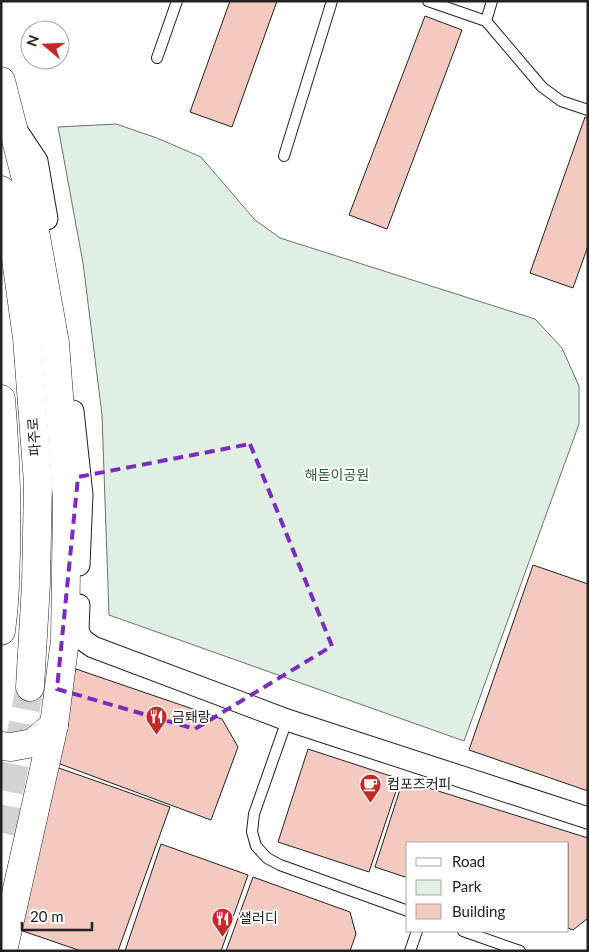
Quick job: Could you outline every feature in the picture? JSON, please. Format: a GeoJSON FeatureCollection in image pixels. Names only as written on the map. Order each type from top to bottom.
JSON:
{"type":"FeatureCollection","features":[{"type":"Feature","properties":{"kind":"main road"},"geometry":{"type":"LineString","coordinates":[[1,81],[25,175],[55,343],[67,501],[65,640],[54,725],[3,951]]}},
{"type":"Feature","properties":{"kind":"main road","name":"파주로"},"geometry":{"type":"LineString","coordinates":[[1,190],[15,252],[28,338],[38,483],[36,584],[30,686]]}},
{"type":"Feature","properties":{"kind":"main road"},"geometry":{"type":"LineString","coordinates":[[1,399],[6,505],[5,582],[1,631]]}},
{"type":"Feature","properties":{"kind":"main road"},"geometry":{"type":"LineString","coordinates":[[1,746],[11,747],[33,743],[54,725]]}},
{"type":"Feature","properties":{"kind":"street"},"geometry":{"type":"LineString","coordinates":[[12,124],[37,161],[70,380],[82,495],[78,632],[83,640],[93,647],[287,720],[588,818]]}},
{"type":"Feature","properties":{"kind":"lane"},"geometry":{"type":"LineString","coordinates":[[157,58],[177,1]]}},
{"type":"Feature","properties":{"kind":"lane"},"geometry":{"type":"LineString","coordinates":[[284,156],[332,1]]}},
{"type":"Feature","properties":{"kind":"lane"},"geometry":{"type":"LineString","coordinates":[[428,1],[486,21],[542,87],[561,101],[588,110]]}},
{"type":"Feature","properties":{"kind":"lane"},"geometry":{"type":"LineString","coordinates":[[486,21],[492,1]]}},
{"type":"Feature","properties":{"kind":"lane"},"geometry":{"type":"LineString","coordinates":[[287,720],[254,814],[252,832],[256,846],[267,858],[280,865],[406,910]]}},
{"type":"Feature","properties":{"kind":"lane"},"geometry":{"type":"LineString","coordinates":[[410,951],[417,932]]}},
{"type":"Feature","properties":{"kind":"lane"},"geometry":{"type":"LineString","coordinates":[[466,932],[520,951]]}},
{"type":"Feature","properties":{"kind":"highlighted area"},"geometry":{"type":"Polygon","coordinates":[[[250,444],[332,646],[195,729],[57,689],[78,477],[250,444]]]}},
{"type":"Feature","properties":{"kind":"green space","name":"해돋이공원"},"geometry":{"type":"Polygon","coordinates":[[[116,124],[157,138],[201,157],[255,220],[280,238],[535,319],[562,348],[579,386],[579,424],[464,741],[109,615],[102,415],[83,263],[58,127],[116,124]]]}},
{"type":"Feature","properties":{"kind":"building"},"geometry":{"type":"Polygon","coordinates":[[[230,1],[277,1],[232,127],[190,112],[230,1]]]}},
{"type":"Feature","properties":{"kind":"building"},"geometry":{"type":"Polygon","coordinates":[[[425,16],[462,30],[387,229],[349,215],[425,16]]]}},
{"type":"Feature","properties":{"kind":"building"},"geometry":{"type":"Polygon","coordinates":[[[585,117],[588,118],[588,246],[573,288],[530,273],[585,117]]]}},
{"type":"Feature","properties":{"kind":"building"},"geometry":{"type":"Polygon","coordinates":[[[533,565],[588,584],[588,791],[469,750],[533,565]]]}},
{"type":"Feature","properties":{"kind":"building"},"geometry":{"type":"Polygon","coordinates":[[[76,669],[222,719],[238,747],[211,820],[52,761],[60,716],[76,669]]]}},
{"type":"Feature","properties":{"kind":"building"},"geometry":{"type":"Polygon","coordinates":[[[308,749],[400,779],[369,872],[278,842],[308,749]]]}},
{"type":"Feature","properties":{"kind":"building"},"geometry":{"type":"Polygon","coordinates":[[[56,767],[170,807],[118,951],[81,951],[14,928],[56,767]]]}},
{"type":"Feature","properties":{"kind":"building"},"geometry":{"type":"Polygon","coordinates":[[[403,780],[588,838],[588,918],[573,930],[569,928],[569,842],[406,842],[406,877],[375,867],[403,780]]]}},
{"type":"Feature","properties":{"kind":"building"},"geometry":{"type":"Polygon","coordinates":[[[161,844],[248,875],[221,951],[125,951],[161,844]]]}},
{"type":"Feature","properties":{"kind":"building"},"geometry":{"type":"Polygon","coordinates":[[[253,877],[350,912],[356,934],[350,951],[226,951],[253,877]]]}},
{"type":"Feature","properties":{"kind":"tunnel"},"geometry":{"type":"LineString","coordinates":[[1,833],[30,687]]}},
{"type":"Feature","properties":{"kind":"place","name":"금퇘랑"},"geometry":{"type":"Point","coordinates":[156,736]}},
{"type":"Feature","properties":{"kind":"place","name":"컴포즈커피"},"geometry":{"type":"Point","coordinates":[371,803]}},
{"type":"Feature","properties":{"kind":"place","name":"샐러디"},"geometry":{"type":"Point","coordinates":[223,937]}}]}
